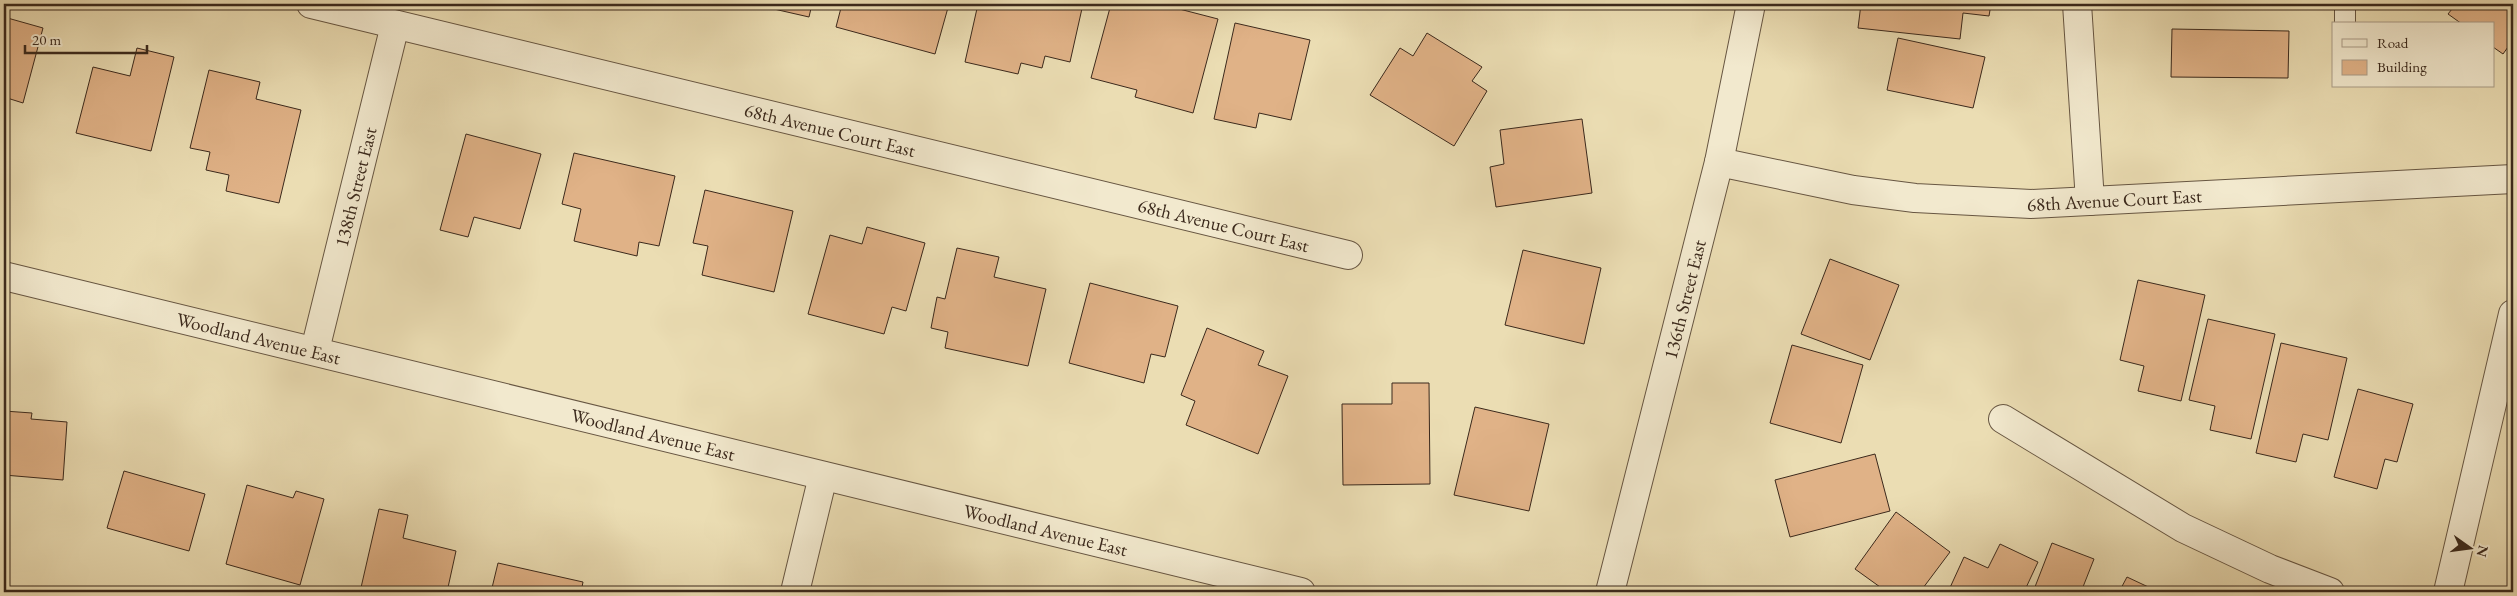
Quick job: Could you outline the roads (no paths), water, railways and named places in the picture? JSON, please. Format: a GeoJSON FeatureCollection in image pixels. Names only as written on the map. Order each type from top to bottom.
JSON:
{"type":"FeatureCollection","features":[{"type":"Feature","properties":{"kind":"street","name":"68th Avenue Court East"},"geometry":{"type":"LineString","coordinates":[[311,4],[1348,255]]}},
{"type":"Feature","properties":{"kind":"street","name":"136th Street East"},"geometry":{"type":"LineString","coordinates":[[1610,592],[1719,162],[1751,4]]}},
{"type":"Feature","properties":{"kind":"street"},"geometry":{"type":"LineString","coordinates":[[2077,4],[2090,201]]}},
{"type":"Feature","properties":{"kind":"street","name":"138th Street East"},"geometry":{"type":"LineString","coordinates":[[315,350],[394,25]]}},
{"type":"Feature","properties":{"kind":"street","name":"68th Avenue Court East"},"geometry":{"type":"LineString","coordinates":[[1719,162],[1853,190],[1915,198],[2031,204],[2513,179]]}},
{"type":"Feature","properties":{"kind":"street","name":"Woodland Avenue East"},"geometry":{"type":"LineString","coordinates":[[4,276],[315,350],[1301,592]]}},
{"type":"Feature","properties":{"kind":"street"},"geometry":{"type":"LineString","coordinates":[[2448,592],[2513,314]]}},
{"type":"Feature","properties":{"kind":"street"},"geometry":{"type":"LineString","coordinates":[[2003,418],[2183,528],[2270,570],[2330,592]]}},
{"type":"Feature","properties":{"kind":"street"},"geometry":{"type":"LineString","coordinates":[[795,592],[823,476]]}},
{"type":"Feature","properties":{"kind":"lane"},"geometry":{"type":"LineString","coordinates":[[2345,4],[2345,22]]}}]}
